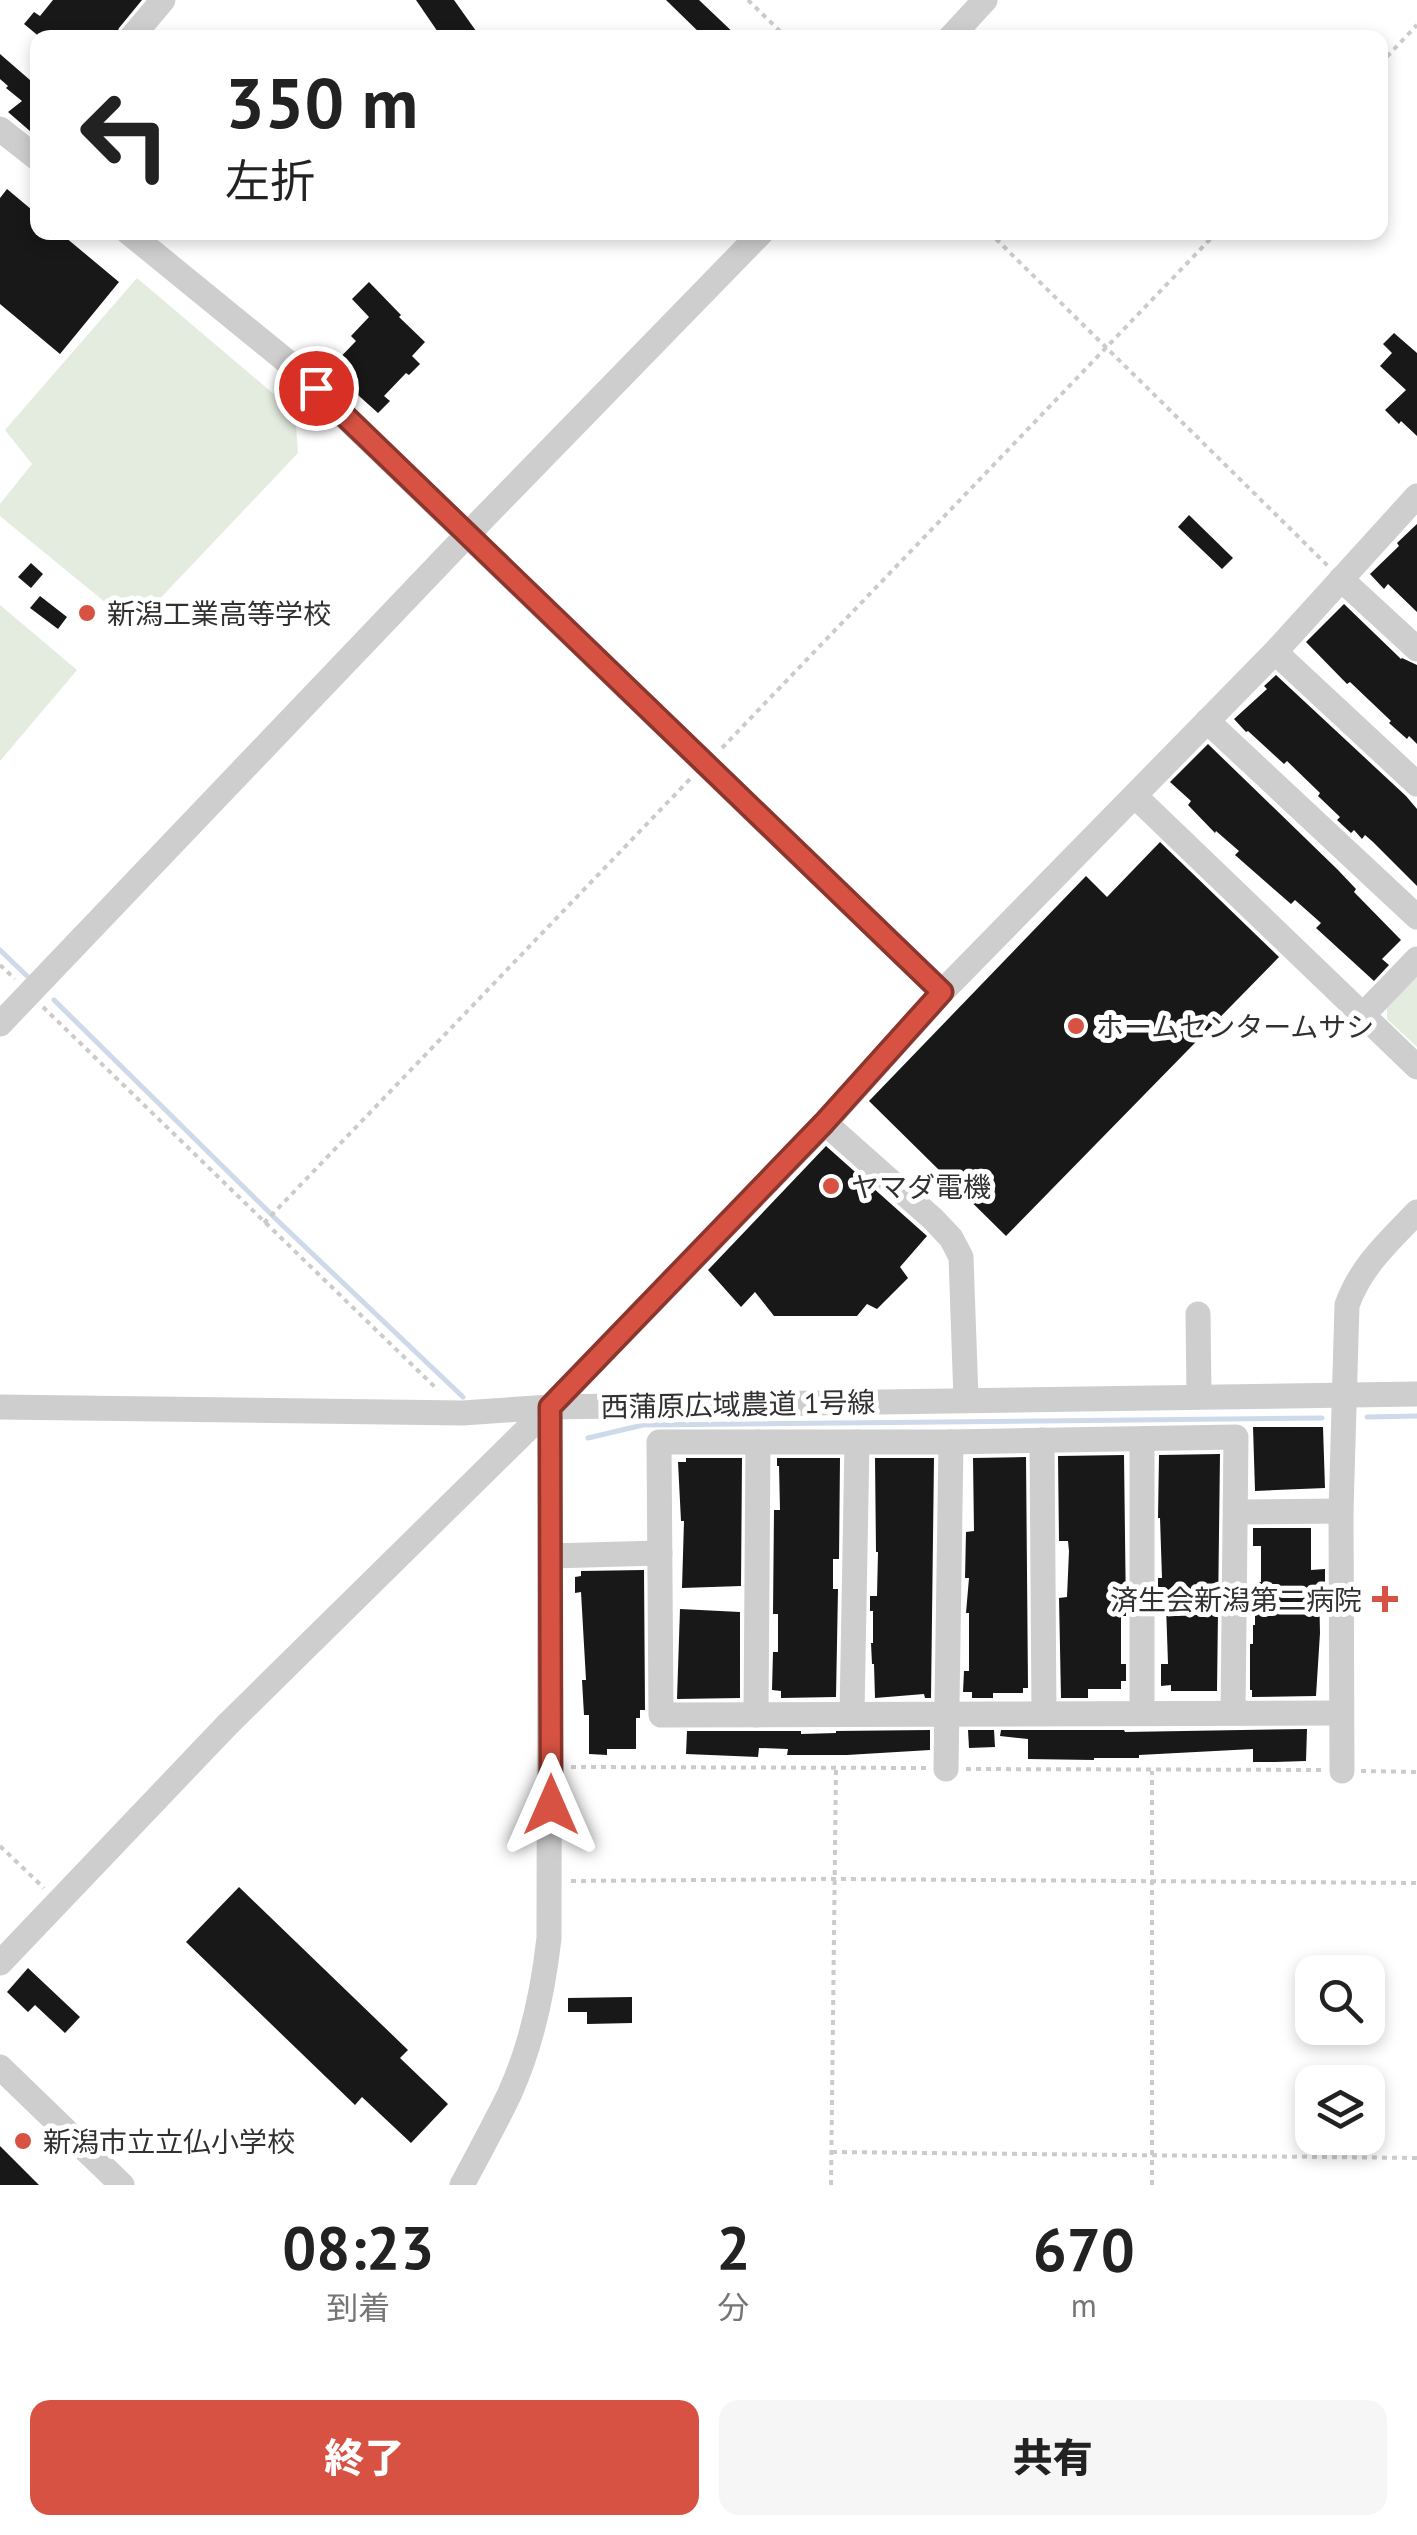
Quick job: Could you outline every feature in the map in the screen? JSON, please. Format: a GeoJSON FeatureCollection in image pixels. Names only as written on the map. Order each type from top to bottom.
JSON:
{"type":"FeatureCollection","features":[{"type":"Feature","properties":{"kind":"street"},"geometry":{"type":"LineString","coordinates":[[138,30],[163,0]]}},
{"type":"Feature","properties":{"kind":"street"},"geometry":{"type":"LineString","coordinates":[[957,30],[985,0]]}},
{"type":"Feature","properties":{"kind":"street"},"geometry":{"type":"LineString","coordinates":[[0,129],[30,150]]}},
{"type":"Feature","properties":{"kind":"street"},"geometry":{"type":"LineString","coordinates":[[138,240],[290,364],[942,992]]}},
{"type":"Feature","properties":{"kind":"street"},"geometry":{"type":"LineString","coordinates":[[0,1024],[754,240]]}},
{"type":"Feature","properties":{"kind":"street"},"geometry":{"type":"LineString","coordinates":[[0,1963],[228,1724],[550,1407],[824,1123],[942,992],[1414,506]]}},
{"type":"Feature","properties":{"kind":"street"},"geometry":{"type":"LineString","coordinates":[[1342,579],[1417,650]]}},
{"type":"Feature","properties":{"kind":"street"},"geometry":{"type":"LineString","coordinates":[[1274,652],[1417,784]]}},
{"type":"Feature","properties":{"kind":"street"},"geometry":{"type":"LineString","coordinates":[[1208,721],[1417,917]]}},
{"type":"Feature","properties":{"kind":"street"},"geometry":{"type":"LineString","coordinates":[[1136,796],[1417,1067]]}},
{"type":"Feature","properties":{"kind":"street"},"geometry":{"type":"LineString","coordinates":[[1364,1014],[1417,959]]}},
{"type":"Feature","properties":{"kind":"street"},"geometry":{"type":"LineString","coordinates":[[824,1123],[933,1219],[961,1257],[966,1400]]}},
{"type":"Feature","properties":{"kind":"street"},"geometry":{"type":"LineString","coordinates":[[1342,1770],[1341,1511],[1346,1304],[1368,1264],[1417,1212]]}},
{"type":"Feature","properties":{"kind":"street"},"geometry":{"type":"LineString","coordinates":[[1198,1314],[1199,1396]]}},
{"type":"Feature","properties":{"kind":"street","name":"西蒲原広域農道 1号線"},"geometry":{"type":"LineString","coordinates":[[0,1407],[463,1413],[550,1407],[1417,1394]]}},
{"type":"Feature","properties":{"kind":"street"},"geometry":{"type":"LineString","coordinates":[[462,2185],[509,2094],[530,2039],[546,1969],[551,1881],[550,1407]]}},
{"type":"Feature","properties":{"kind":"street"},"geometry":{"type":"LineString","coordinates":[[1233,1713],[1236,1437],[659,1442],[660,1715],[1341,1714]]}},
{"type":"Feature","properties":{"kind":"street"},"geometry":{"type":"LineString","coordinates":[[1142,1439],[1142,1713]]}},
{"type":"Feature","properties":{"kind":"street"},"geometry":{"type":"LineString","coordinates":[[1042,1440],[1044,1713]]}},
{"type":"Feature","properties":{"kind":"street"},"geometry":{"type":"LineString","coordinates":[[756,1714],[758,1442]]}},
{"type":"Feature","properties":{"kind":"street"},"geometry":{"type":"LineString","coordinates":[[852,1714],[857,1442]]}},
{"type":"Feature","properties":{"kind":"street"},"geometry":{"type":"LineString","coordinates":[[946,1768],[951,1442]]}},
{"type":"Feature","properties":{"kind":"street"},"geometry":{"type":"LineString","coordinates":[[1236,1512],[1341,1511]]}},
{"type":"Feature","properties":{"kind":"street"},"geometry":{"type":"LineString","coordinates":[[550,1556],[660,1553]]}},
{"type":"Feature","properties":{"kind":"street"},"geometry":{"type":"LineString","coordinates":[[0,2067],[122,2185]]}},
{"type":"Feature","properties":{"kind":"path"},"geometry":{"type":"LineString","coordinates":[[748,0],[779,30]]}},
{"type":"Feature","properties":{"kind":"path"},"geometry":{"type":"LineString","coordinates":[[1388,56],[1417,26]]}},
{"type":"Feature","properties":{"kind":"path"},"geometry":{"type":"LineString","coordinates":[[997,240],[1342,579]]}},
{"type":"Feature","properties":{"kind":"path"},"geometry":{"type":"LineString","coordinates":[[264,1223],[1209,240]]}},
{"type":"Feature","properties":{"kind":"path"},"geometry":{"type":"LineString","coordinates":[[28,994],[463,1413]]}},
{"type":"Feature","properties":{"kind":"path"},"geometry":{"type":"LineString","coordinates":[[551,1767],[1417,1772]]}},
{"type":"Feature","properties":{"kind":"path"},"geometry":{"type":"LineString","coordinates":[[831,2185],[836,1767]]}},
{"type":"Feature","properties":{"kind":"path"},"geometry":{"type":"LineString","coordinates":[[1152,1771],[1152,2185]]}},
{"type":"Feature","properties":{"kind":"path"},"geometry":{"type":"LineString","coordinates":[[0,1846],[59,1902]]}},
{"type":"Feature","properties":{"kind":"path"},"geometry":{"type":"LineString","coordinates":[[551,1881],[1417,1884]]}},
{"type":"Feature","properties":{"kind":"path"},"geometry":{"type":"LineString","coordinates":[[832,2152],[1417,2158]]}},
{"type":"Feature","properties":{"kind":"shaded area"},"geometry":{"type":"Polygon","coordinates":[[[137,278],[295,412],[298,453],[134,626],[0,516],[0,504],[32,464],[5,430],[137,278]]]}},
{"type":"Feature","properties":{"kind":"shaded area"},"geometry":{"type":"Polygon","coordinates":[[[0,605],[77,670],[0,761],[0,605]]]}},
{"type":"Feature","properties":{"kind":"shaded area"},"geometry":{"type":"Polygon","coordinates":[[[1417,977],[1417,1047],[1387,1019],[1387,1008],[1417,977]]]}},
{"type":"Feature","properties":{"kind":"building"},"geometry":{"type":"Polygon","coordinates":[[[53,0],[142,0],[118,30],[31,30],[24,24],[34,12],[40,16],[53,0]]]}},
{"type":"Feature","properties":{"kind":"building"},"geometry":{"type":"Polygon","coordinates":[[[416,0],[454,0],[475,30],[437,30],[416,0]]]}},
{"type":"Feature","properties":{"kind":"building"},"geometry":{"type":"Polygon","coordinates":[[[666,0],[699,0],[731,30],[697,30],[666,0]]]}},
{"type":"Feature","properties":{"kind":"building"},"geometry":{"type":"Polygon","coordinates":[[[0,54],[30,80],[30,131],[8,112],[22,101],[0,79],[0,54]]]}},
{"type":"Feature","properties":{"kind":"building"},"geometry":{"type":"Polygon","coordinates":[[[7,189],[30,208],[30,240],[69,240],[119,282],[60,354],[0,304],[0,198],[7,189]]]}},
{"type":"Feature","properties":{"kind":"building"},"geometry":{"type":"Polygon","coordinates":[[[369,282],[425,342],[412,356],[420,364],[384,396],[390,401],[378,413],[329,369],[356,341],[351,336],[369,317],[352,299],[369,282]]]}},
{"type":"Feature","properties":{"kind":"building"},"geometry":{"type":"Polygon","coordinates":[[[1394,333],[1417,353],[1417,436],[1385,410],[1406,390],[1380,366],[1392,353],[1383,344],[1394,333]]]}},
{"type":"Feature","properties":{"kind":"building"},"geometry":{"type":"Polygon","coordinates":[[[1189,515],[1233,558],[1222,569],[1178,527],[1189,515]]]}},
{"type":"Feature","properties":{"kind":"building"},"geometry":{"type":"Polygon","coordinates":[[[1417,524],[1417,612],[1388,584],[1384,589],[1370,574],[1417,524]]]}},
{"type":"Feature","properties":{"kind":"building"},"geometry":{"type":"Polygon","coordinates":[[[31,563],[43,574],[31,588],[18,577],[31,563]]]}},
{"type":"Feature","properties":{"kind":"building"},"geometry":{"type":"Polygon","coordinates":[[[40,596],[67,617],[58,629],[30,608],[40,596]]]}},
{"type":"Feature","properties":{"kind":"building"},"geometry":{"type":"Polygon","coordinates":[[[1344,604],[1401,659],[1417,665],[1417,744],[1389,723],[1306,642],[1344,604]]]}},
{"type":"Feature","properties":{"kind":"building"},"geometry":{"type":"Polygon","coordinates":[[[1276,675],[1417,809],[1417,886],[1365,835],[1362,839],[1354,830],[1351,833],[1318,796],[1320,793],[1234,719],[1267,689],[1264,686],[1276,675]]]}},
{"type":"Feature","properties":{"kind":"building"},"geometry":{"type":"Polygon","coordinates":[[[1208,744],[1338,870],[1401,940],[1382,959],[1389,965],[1374,981],[1316,928],[1321,923],[1295,900],[1291,904],[1235,855],[1239,851],[1215,833],[1188,805],[1191,801],[1170,782],[1208,744]]]}},
{"type":"Feature","properties":{"kind":"building","name":"ホームセンタームサシ"},"geometry":{"type":"Polygon","coordinates":[[[1160,842],[1279,957],[1006,1236],[869,1101],[1086,876],[1107,897],[1160,842]]]}},
{"type":"Feature","properties":{"kind":"building","name":"ヤマダ電機"},"geometry":{"type":"Polygon","coordinates":[[[826,1146],[927,1236],[900,1267],[908,1278],[877,1309],[867,1304],[857,1316],[774,1316],[755,1292],[741,1307],[708,1270],[826,1146]]]}},
{"type":"Feature","properties":{"kind":"building"},"geometry":{"type":"Polygon","coordinates":[[[1253,1427],[1323,1427],[1325,1488],[1255,1491],[1253,1427]]]}},
{"type":"Feature","properties":{"kind":"building"},"geometry":{"type":"Polygon","coordinates":[[[1220,1454],[1217,1691],[1171,1691],[1171,1685],[1161,1686],[1161,1664],[1168,1664],[1166,1605],[1158,1605],[1158,1578],[1162,1578],[1159,1455],[1220,1454]]]}},
{"type":"Feature","properties":{"kind":"building"},"geometry":{"type":"Polygon","coordinates":[[[1124,1455],[1126,1616],[1121,1616],[1121,1664],[1126,1664],[1126,1681],[1121,1681],[1121,1689],[1088,1689],[1088,1698],[1061,1698],[1059,1598],[1067,1597],[1069,1551],[1068,1541],[1059,1541],[1058,1456],[1124,1455]]]}},
{"type":"Feature","properties":{"kind":"building"},"geometry":{"type":"Polygon","coordinates":[[[1026,1457],[1028,1688],[1023,1688],[1023,1693],[972,1698],[972,1692],[963,1692],[964,1671],[969,1671],[969,1578],[965,1578],[966,1532],[974,1531],[973,1458],[1026,1457]]]}},
{"type":"Feature","properties":{"kind":"building"},"geometry":{"type":"Polygon","coordinates":[[[686,1458],[742,1458],[741,1586],[682,1588],[684,1521],[678,1462],[686,1462],[686,1458]]]}},
{"type":"Feature","properties":{"kind":"building"},"geometry":{"type":"Polygon","coordinates":[[[777,1458],[840,1458],[839,1559],[833,1559],[833,1589],[838,1589],[836,1697],[781,1698],[781,1691],[772,1690],[773,1652],[778,1652],[778,1614],[773,1614],[774,1510],[780,1510],[777,1458]]]}},
{"type":"Feature","properties":{"kind":"building"},"geometry":{"type":"Polygon","coordinates":[[[875,1458],[934,1458],[931,1698],[924,1694],[875,1698],[870,1596],[877,1596],[875,1458]]]}},
{"type":"Feature","properties":{"kind":"building"},"geometry":{"type":"Polygon","coordinates":[[[1253,1528],[1311,1528],[1311,1570],[1325,1569],[1325,1586],[1319,1586],[1316,1696],[1252,1697],[1250,1644],[1255,1625],[1255,1582],[1261,1582],[1261,1546],[1253,1546],[1253,1528]]]}},
{"type":"Feature","properties":{"kind":"building"},"geometry":{"type":"Polygon","coordinates":[[[644,1570],[645,1710],[640,1710],[640,1718],[636,1718],[636,1749],[607,1749],[607,1755],[589,1754],[589,1715],[584,1715],[582,1680],[586,1680],[581,1592],[575,1593],[575,1577],[581,1576],[581,1571],[644,1570]]]}},
{"type":"Feature","properties":{"kind":"building"},"geometry":{"type":"Polygon","coordinates":[[[680,1609],[740,1612],[740,1698],[677,1699],[680,1609]]]}},
{"type":"Feature","properties":{"kind":"building"},"geometry":{"type":"Polygon","coordinates":[[[1307,1729],[1306,1761],[1275,1762],[1253,1762],[1253,1749],[1094,1760],[1028,1759],[1028,1739],[1000,1736],[1001,1730],[1307,1729]]]}},
{"type":"Feature","properties":{"kind":"building"},"geometry":{"type":"Polygon","coordinates":[[[930,1730],[930,1750],[787,1755],[788,1749],[759,1748],[758,1757],[686,1754],[687,1731],[801,1734],[930,1730]]]}},
{"type":"Feature","properties":{"kind":"building"},"geometry":{"type":"Polygon","coordinates":[[[968,1730],[994,1730],[995,1747],[969,1748],[968,1730]]]}},
{"type":"Feature","properties":{"kind":"building"},"geometry":{"type":"Polygon","coordinates":[[[239,1887],[408,2050],[400,2058],[448,2104],[411,2143],[362,2097],[355,2105],[186,1942],[239,1887]]]}},
{"type":"Feature","properties":{"kind":"building"},"geometry":{"type":"Polygon","coordinates":[[[28,1968],[80,2017],[65,2033],[35,2005],[28,2012],[7,1992],[28,1968]]]}},
{"type":"Feature","properties":{"kind":"building"},"geometry":{"type":"Polygon","coordinates":[[[632,1997],[632,2023],[587,2024],[587,2012],[568,2012],[568,1998],[632,1997]]]}},
{"type":"Feature","properties":{"kind":"building"},"geometry":{"type":"Polygon","coordinates":[[[0,2146],[39,2185],[0,2185],[0,2146]]]}},
{"type":"Feature","properties":{"kind":"waterway"},"geometry":{"type":"LineString","coordinates":[[0,950],[28,977]]}},
{"type":"Feature","properties":{"kind":"waterway"},"geometry":{"type":"LineString","coordinates":[[54,1000],[463,1397]]}},
{"type":"Feature","properties":{"kind":"waterway"},"geometry":{"type":"LineString","coordinates":[[1367,1417],[1417,1416]]}},
{"type":"Feature","properties":{"kind":"waterway"},"geometry":{"type":"LineString","coordinates":[[588,1438],[643,1425],[1322,1418]]}},
{"type":"Feature","properties":{"kind":"place","name":"新潟工業高等学校"},"geometry":{"type":"Point","coordinates":[87,613]}},
{"type":"Feature","properties":{"kind":"place","name":"ホームセンタームサシ"},"geometry":{"type":"Point","coordinates":[1076,1026]}},
{"type":"Feature","properties":{"kind":"place","name":"ヤマダ電機"},"geometry":{"type":"Point","coordinates":[831,1186]}},
{"type":"Feature","properties":{"kind":"place","name":"済生会新潟第二病院"},"geometry":{"type":"Point","coordinates":[1385,1599]}},
{"type":"Feature","properties":{"kind":"place","name":"新潟市立立仏小学校"},"geometry":{"type":"Point","coordinates":[23,2141]}},
{"type":"Feature","properties":{"kind":"route"},"geometry":{"type":"LineString","coordinates":[[316,388],[942,992],[824,1123],[550,1407],[551,1805]]}}]}
